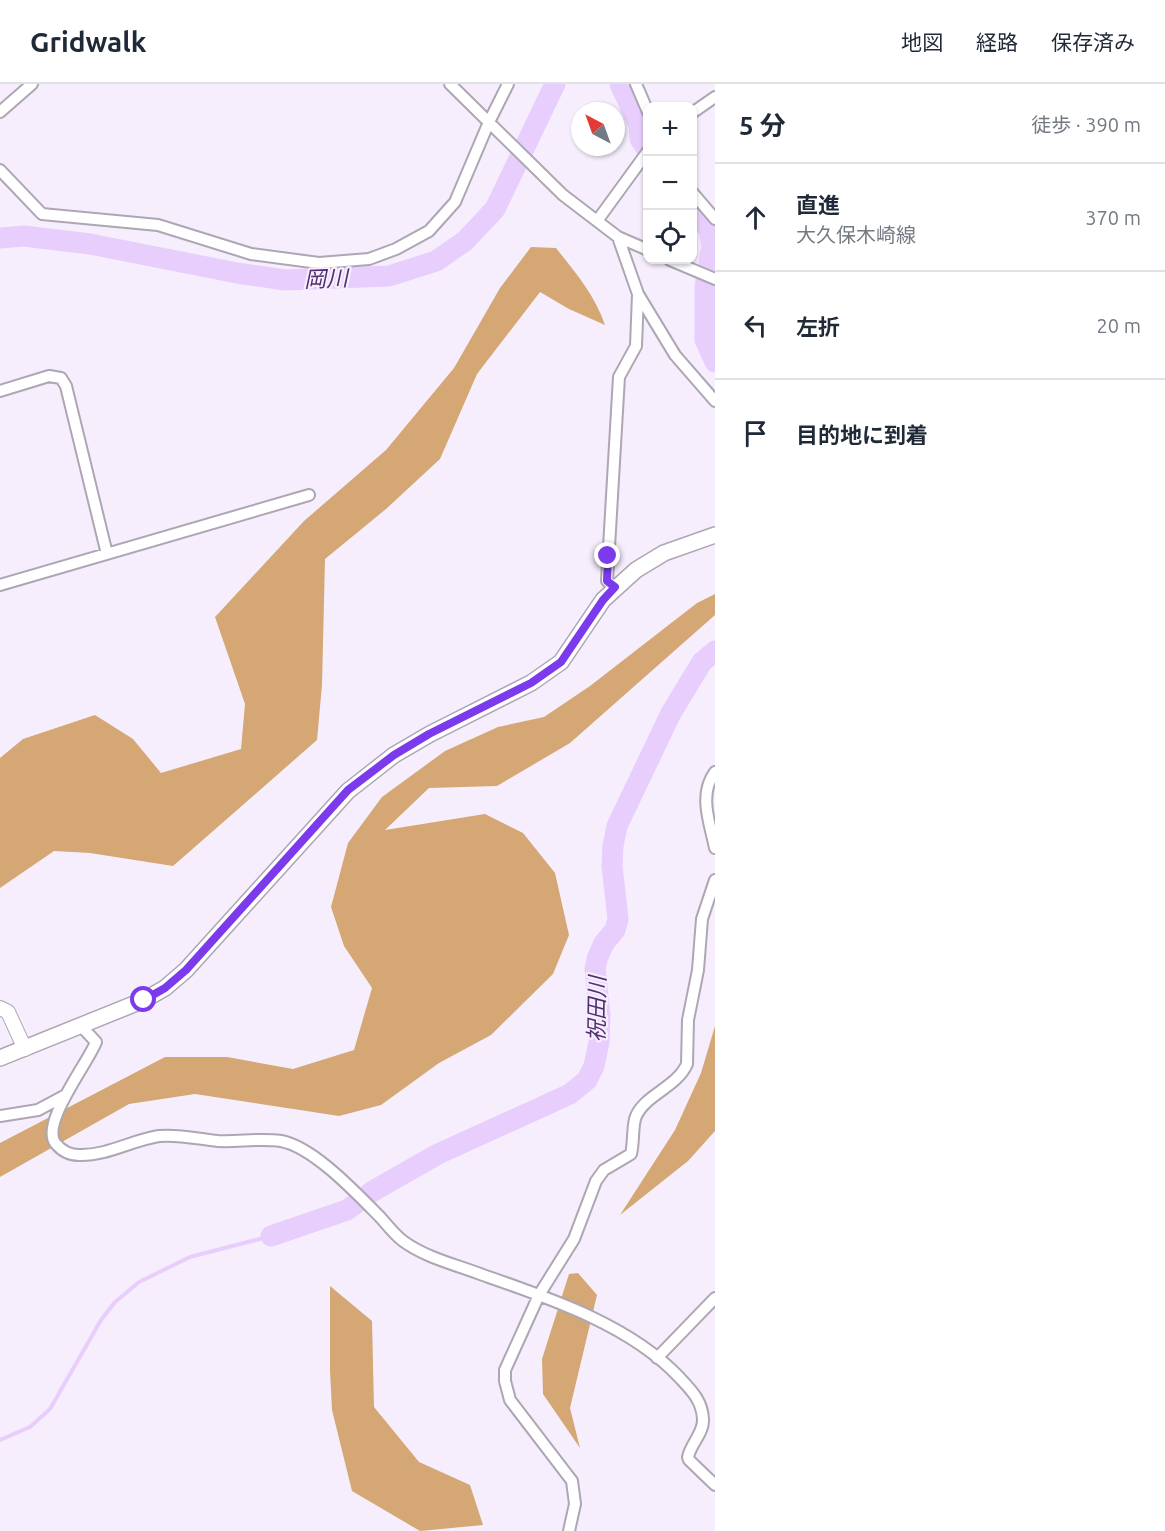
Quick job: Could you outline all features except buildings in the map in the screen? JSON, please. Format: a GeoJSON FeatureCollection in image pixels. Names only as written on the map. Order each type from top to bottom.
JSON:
{"type":"FeatureCollection","features":[{"type":"Feature","properties":{"kind":"main road"},"geometry":{"type":"LineString","coordinates":[[0,1058],[144,1000],[165,988],[186,970],[348,790],[394,755],[429,734],[531,683],[561,662],[603,600],[636,570],[664,553],[715,535]]}},
{"type":"Feature","properties":{"kind":"street"},"geometry":{"type":"LineString","coordinates":[[0,112],[32,84]]}},
{"type":"Feature","properties":{"kind":"street"},"geometry":{"type":"LineString","coordinates":[[450,84],[563,195],[618,237],[643,248]]}},
{"type":"Feature","properties":{"kind":"street"},"geometry":{"type":"LineString","coordinates":[[0,170],[42,214],[158,225],[251,254],[319,263],[369,259],[396,249],[429,231],[455,202],[494,126],[508,84]]}},
{"type":"Feature","properties":{"kind":"street"},"geometry":{"type":"LineString","coordinates":[[636,84],[644,102]]}},
{"type":"Feature","properties":{"kind":"street"},"geometry":{"type":"LineString","coordinates":[[697,110],[715,97]]}},
{"type":"Feature","properties":{"kind":"street"},"geometry":{"type":"LineString","coordinates":[[597,221],[644,156]]}},
{"type":"Feature","properties":{"kind":"street"},"geometry":{"type":"LineString","coordinates":[[697,197],[715,219]]}},
{"type":"Feature","properties":{"kind":"street"},"geometry":{"type":"LineString","coordinates":[[618,237],[638,294],[675,355],[715,400]]}},
{"type":"Feature","properties":{"kind":"street"},"geometry":{"type":"LineString","coordinates":[[680,264],[715,279]]}},
{"type":"Feature","properties":{"kind":"street"},"geometry":{"type":"LineString","coordinates":[[615,587],[607,581],[619,377],[636,346],[638,294]]}},
{"type":"Feature","properties":{"kind":"street"},"geometry":{"type":"LineString","coordinates":[[0,391],[49,376],[61,378],[66,386],[107,554]]}},
{"type":"Feature","properties":{"kind":"street"},"geometry":{"type":"LineString","coordinates":[[0,585],[309,495]]}},
{"type":"Feature","properties":{"kind":"street"},"geometry":{"type":"LineString","coordinates":[[715,772],[707,787],[706,806],[715,848]]}},
{"type":"Feature","properties":{"kind":"street"},"geometry":{"type":"LineString","coordinates":[[569,1531],[575,1504],[572,1481],[510,1400],[505,1381],[505,1370],[538,1295],[574,1239],[596,1181],[604,1170],[631,1154],[636,1116],[644,1105],[670,1085],[687,1064],[688,1020],[698,970],[702,920],[715,880]]}},
{"type":"Feature","properties":{"kind":"street"},"geometry":{"type":"LineString","coordinates":[[0,1008],[8,1012],[25,1049]]}},
{"type":"Feature","properties":{"kind":"street"},"geometry":{"type":"LineString","coordinates":[[81,1026],[96,1042],[54,1121],[51,1132],[52,1140],[57,1145],[70,1154],[92,1155],[160,1136],[219,1141],[281,1141],[296,1145],[326,1166],[403,1241],[427,1254],[538,1295],[605,1325],[644,1347],[696,1395],[701,1405],[703,1424],[689,1452],[689,1460],[715,1485]]}},
{"type":"Feature","properties":{"kind":"street"},"geometry":{"type":"LineString","coordinates":[[0,1116],[38,1110],[66,1095]]}},
{"type":"Feature","properties":{"kind":"street"},"geometry":{"type":"LineString","coordinates":[[657,1358],[715,1298]]}},
{"type":"Feature","properties":{"kind":"shaded area"},"geometry":{"type":"Polygon","coordinates":[[[531,247],[556,248],[590,294],[605,325],[569,309],[540,292],[477,374],[440,459],[386,509],[325,559],[322,685],[317,740],[173,866],[90,853],[54,851],[0,888],[0,758],[23,739],[95,715],[133,739],[161,773],[241,749],[245,704],[215,617],[304,521],[386,450],[454,368],[500,288],[531,247]]]}},
{"type":"Feature","properties":{"kind":"shaded area"},"geometry":{"type":"Polygon","coordinates":[[[715,594],[715,615],[570,743],[497,786],[429,788],[385,830],[485,814],[523,833],[555,873],[569,935],[553,974],[491,1035],[439,1063],[381,1105],[339,1116],[195,1094],[129,1104],[0,1177],[0,1143],[165,1057],[227,1057],[293,1069],[354,1050],[372,988],[344,946],[331,907],[348,843],[382,797],[445,751],[498,727],[544,717],[590,686],[697,603],[715,594]]]}},
{"type":"Feature","properties":{"kind":"shaded area"},"geometry":{"type":"Polygon","coordinates":[[[715,1026],[715,1131],[688,1161],[620,1215],[675,1130],[701,1073],[715,1026]]]}},
{"type":"Feature","properties":{"kind":"shaded area"},"geometry":{"type":"Polygon","coordinates":[[[578,1273],[597,1295],[570,1408],[580,1448],[543,1394],[542,1359],[569,1274],[578,1273]]]}},
{"type":"Feature","properties":{"kind":"shaded area"},"geometry":{"type":"Polygon","coordinates":[[[330,1286],[372,1321],[374,1407],[419,1462],[470,1485],[483,1525],[420,1531],[352,1491],[332,1410],[330,1286]]]}},
{"type":"Feature","properties":{"kind":"waterway","name":"岡川"},"geometry":{"type":"LineString","coordinates":[[0,238],[24,236],[90,244],[237,273],[285,280],[389,276],[436,261],[465,241],[495,209],[555,84]]}},
{"type":"Feature","properties":{"kind":"waterway","name":"祝田川"},"geometry":{"type":"LineString","coordinates":[[620,84],[639,125],[640,139],[643,144]]}},
{"type":"Feature","properties":{"kind":"waterway","name":"祝田川"},"geometry":{"type":"LineString","coordinates":[[697,216],[709,230],[712,246],[705,286],[705,340],[715,362]]}},
{"type":"Feature","properties":{"kind":"waterway","name":"祝田川"},"geometry":{"type":"LineString","coordinates":[[271,1236],[347,1210],[373,1191],[438,1154],[570,1094],[587,1080],[594,1066],[599,1042],[600,1015],[595,969],[604,943],[615,930],[618,919],[612,866],[617,826],[671,713],[702,662],[715,651]]}},
{"type":"Feature","properties":{"kind":"waterway"},"geometry":{"type":"LineString","coordinates":[[0,1440],[30,1427],[50,1409],[101,1320],[115,1302],[139,1282],[190,1257],[271,1236]]}},
{"type":"Feature","properties":{"kind":"route"},"geometry":{"type":"LineString","coordinates":[[144,1000],[165,988],[186,970],[348,790],[394,755],[429,734],[531,683],[561,662],[603,600],[615,587],[607,581],[608,556]]}}]}
